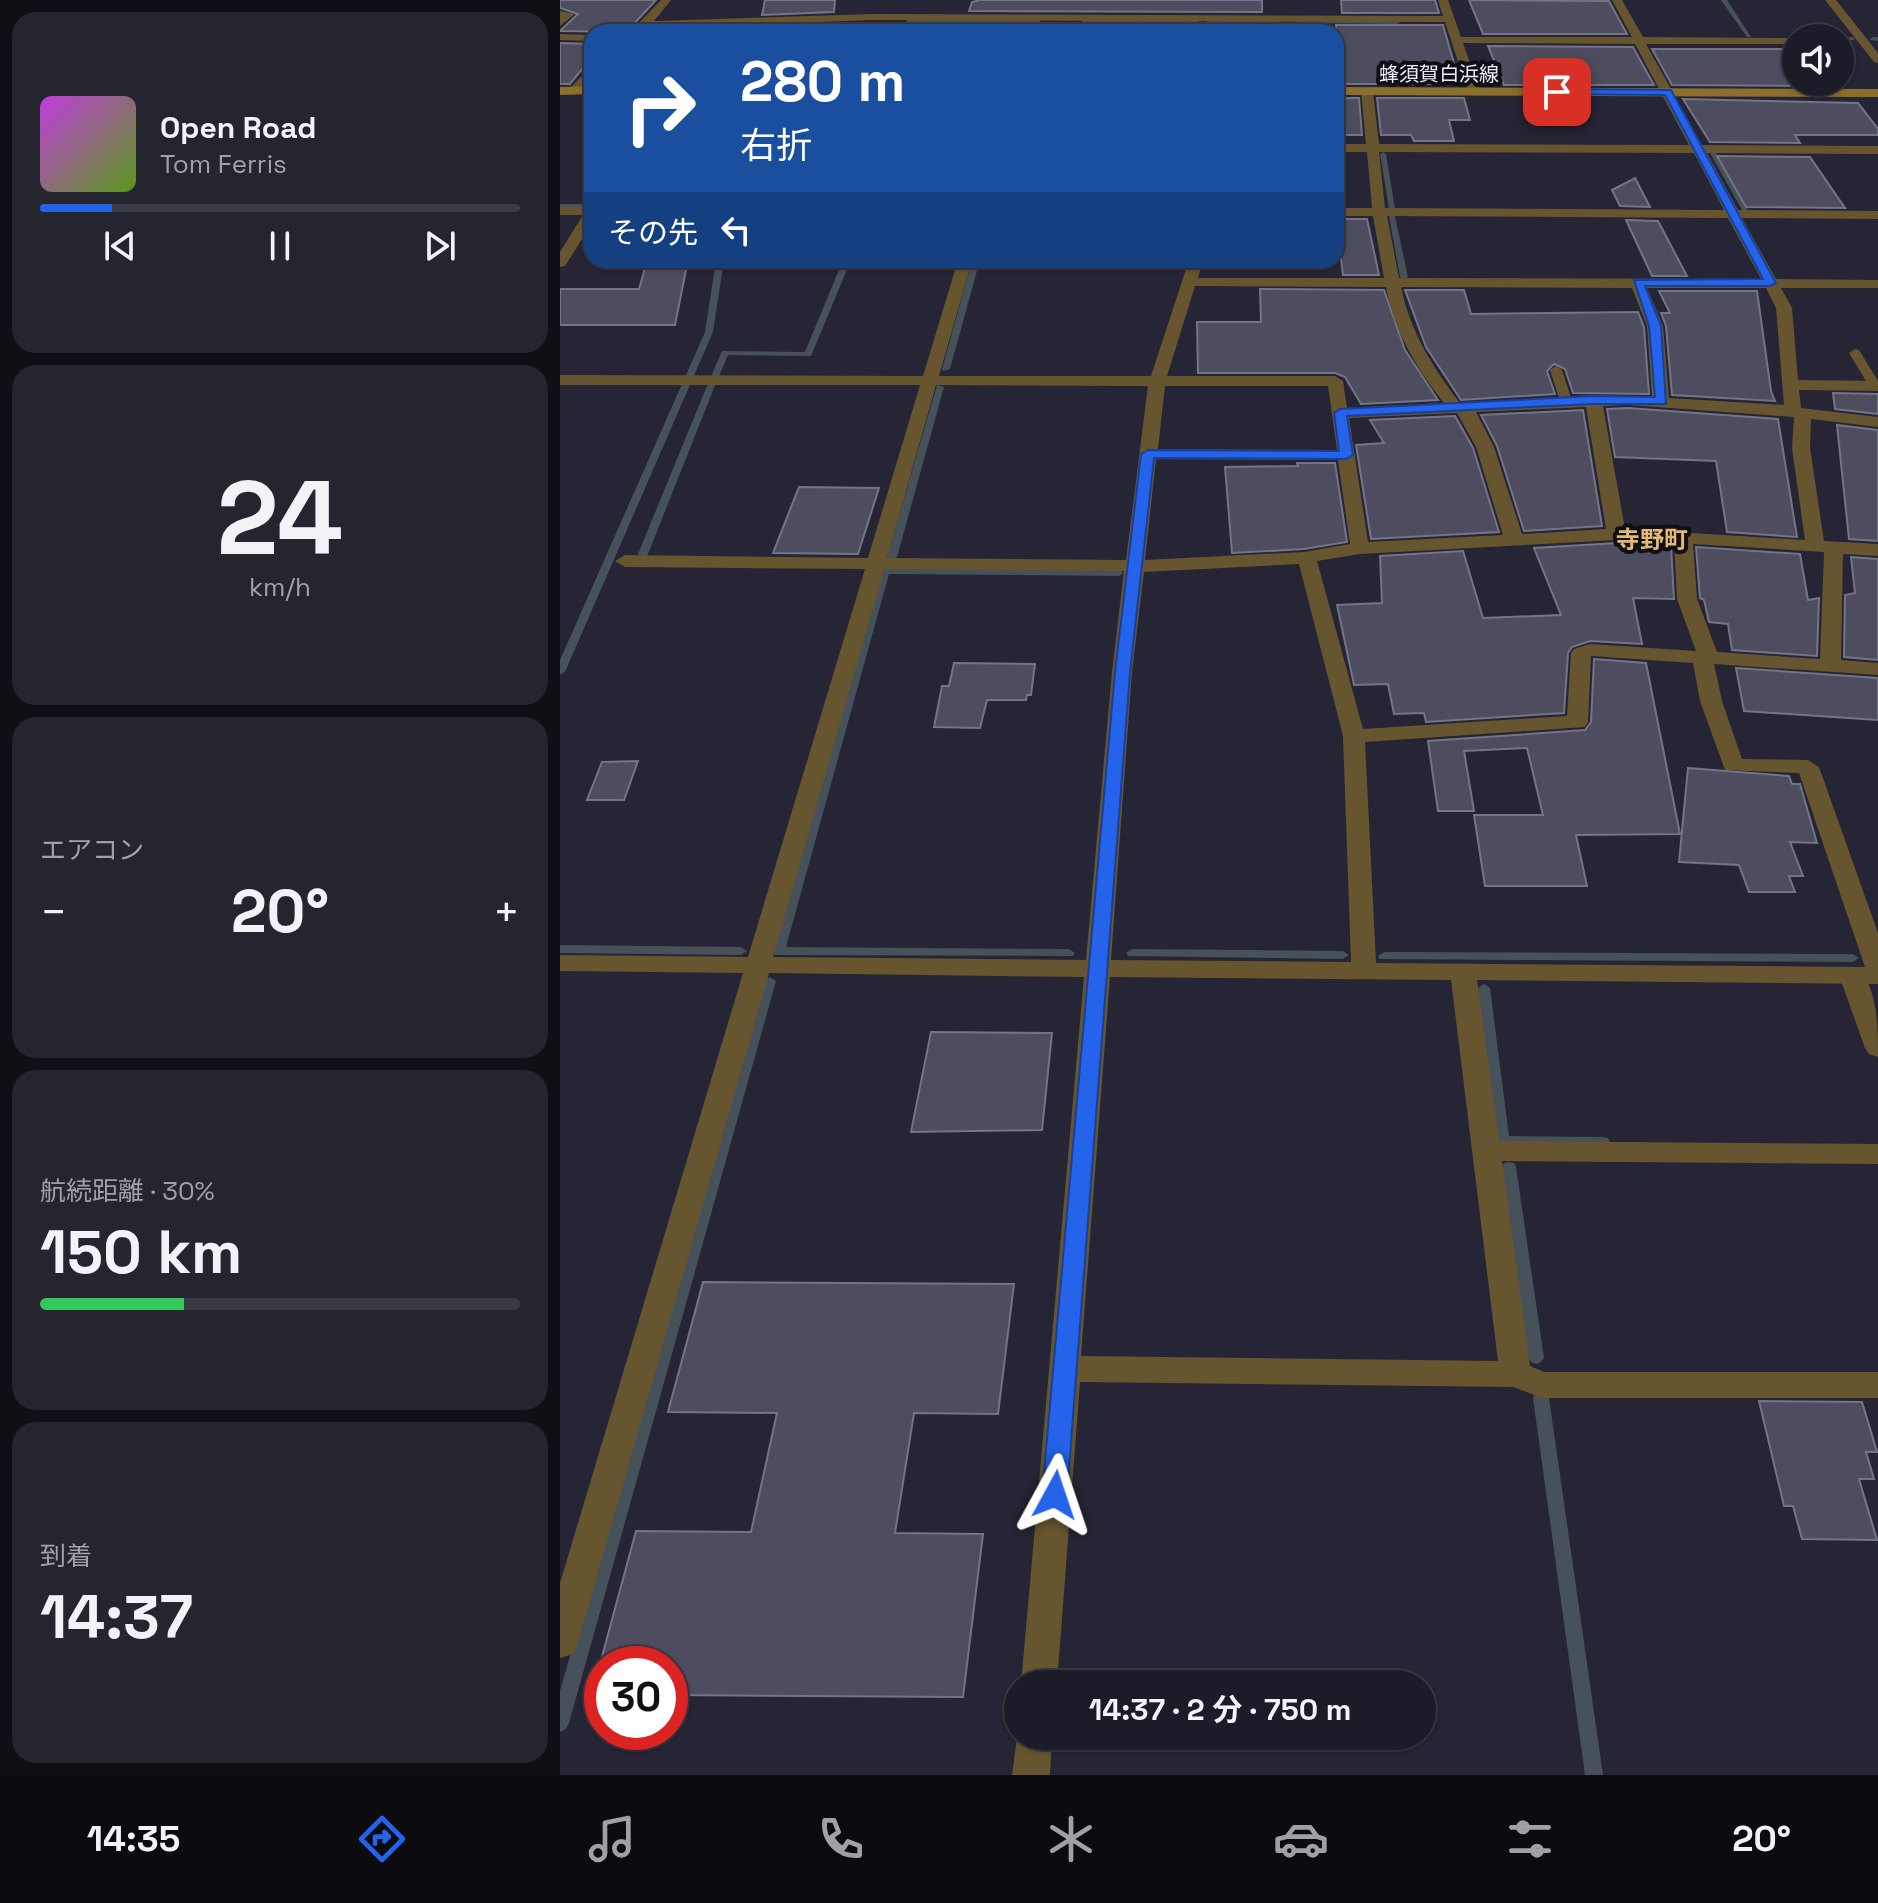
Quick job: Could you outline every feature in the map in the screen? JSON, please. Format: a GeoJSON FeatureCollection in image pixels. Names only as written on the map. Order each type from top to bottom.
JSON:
{"type":"FeatureCollection","features":[{"type":"Feature","properties":{"kind":"main road"},"geometry":{"type":"LineString","coordinates":[[560,91],[584,90]]}},
{"type":"Feature","properties":{"kind":"main road","name":"蜂須賀白浜線"},"geometry":{"type":"LineString","coordinates":[[1344,91],[1878,93]]}},
{"type":"Feature","properties":{"kind":"street"},"geometry":{"type":"LineString","coordinates":[[646,24],[666,0]]}},
{"type":"Feature","properties":{"kind":"street"},"geometry":{"type":"LineString","coordinates":[[869,24],[876,17],[882,0]]}},
{"type":"Feature","properties":{"kind":"street"},"geometry":{"type":"LineString","coordinates":[[897,24],[920,0]]}},
{"type":"Feature","properties":{"kind":"street"},"geometry":{"type":"LineString","coordinates":[[1443,0],[1474,92]]}},
{"type":"Feature","properties":{"kind":"street"},"geometry":{"type":"LineString","coordinates":[[1617,0],[1784,308],[1801,448],[1825,546],[1831,666]]}},
{"type":"Feature","properties":{"kind":"street"},"geometry":{"type":"LineString","coordinates":[[1830,0],[1878,60]]}},
{"type":"Feature","properties":{"kind":"street"},"geometry":{"type":"LineString","coordinates":[[674,24],[1004,13],[1074,18],[1098,13],[1449,19]]}},
{"type":"Feature","properties":{"kind":"street"},"geometry":{"type":"LineString","coordinates":[[560,14],[570,14],[560,23]]}},
{"type":"Feature","properties":{"kind":"street"},"geometry":{"type":"LineString","coordinates":[[1285,14],[1286,24]]}},
{"type":"Feature","properties":{"kind":"street"},"geometry":{"type":"LineString","coordinates":[[1072,24],[1074,18]]}},
{"type":"Feature","properties":{"kind":"street"},"geometry":{"type":"LineString","coordinates":[[560,37],[584,38]]}},
{"type":"Feature","properties":{"kind":"street"},"geometry":{"type":"LineString","coordinates":[[1456,40],[1782,41]]}},
{"type":"Feature","properties":{"kind":"street"},"geometry":{"type":"LineString","coordinates":[[1854,41],[1878,41]]}},
{"type":"Feature","properties":{"kind":"street"},"geometry":{"type":"LineString","coordinates":[[575,90],[584,79]]}},
{"type":"Feature","properties":{"kind":"street"},"geometry":{"type":"LineString","coordinates":[[1367,92],[1379,212],[1399,315],[1430,375],[1461,407],[1485,447],[1514,539]]}},
{"type":"Feature","properties":{"kind":"street"},"geometry":{"type":"LineString","coordinates":[[1344,148],[1878,150]]}},
{"type":"Feature","properties":{"kind":"street"},"geometry":{"type":"LineString","coordinates":[[560,211],[584,212]]}},
{"type":"Feature","properties":{"kind":"street"},"geometry":{"type":"LineString","coordinates":[[1344,212],[1878,215]]}},
{"type":"Feature","properties":{"kind":"street"},"geometry":{"type":"LineString","coordinates":[[560,263],[584,225]]}},
{"type":"Feature","properties":{"kind":"street"},"geometry":{"type":"LineString","coordinates":[[560,1642],[963,268]]}},
{"type":"Feature","properties":{"kind":"street"},"geometry":{"type":"LineString","coordinates":[[1040,1670],[1122,672],[1157,381],[1193,268]]}},
{"type":"Feature","properties":{"kind":"street"},"geometry":{"type":"LineString","coordinates":[[1189,282],[1878,284]]}},
{"type":"Feature","properties":{"kind":"street"},"geometry":{"type":"LineString","coordinates":[[1638,283],[1655,326],[1661,401]]}},
{"type":"Feature","properties":{"kind":"street"},"geometry":{"type":"LineString","coordinates":[[560,380],[1335,381],[1360,548]]}},
{"type":"Feature","properties":{"kind":"street"},"geometry":{"type":"LineString","coordinates":[[1791,385],[1876,386]]}},
{"type":"Feature","properties":{"kind":"street"},"geometry":{"type":"LineString","coordinates":[[1593,400],[1610,510],[1617,534]]}},
{"type":"Feature","properties":{"kind":"street"},"geometry":{"type":"LineString","coordinates":[[1340,413],[1566,401],[1661,401],[1878,422]]}},
{"type":"Feature","properties":{"kind":"street"},"geometry":{"type":"LineString","coordinates":[[1148,454],[1346,455]]}},
{"type":"Feature","properties":{"kind":"street"},"geometry":{"type":"LineString","coordinates":[[625,561],[1135,565],[1307,558],[1320,553],[1360,548],[1617,534],[1878,550]]}},
{"type":"Feature","properties":{"kind":"street"},"geometry":{"type":"LineString","coordinates":[[1683,536],[1687,599],[1706,658],[1711,701],[1733,765],[1808,767],[1878,969]]}},
{"type":"Feature","properties":{"kind":"street"},"geometry":{"type":"LineString","coordinates":[[1307,558],[1354,736],[1364,971]]}},
{"type":"Feature","properties":{"kind":"street"},"geometry":{"type":"LineString","coordinates":[[1354,736],[1577,722],[1581,653],[1590,650],[1878,669]]}},
{"type":"Feature","properties":{"kind":"street"},"geometry":{"type":"LineString","coordinates":[[560,963],[1865,976],[1878,1048]]}},
{"type":"Feature","properties":{"kind":"street"},"geometry":{"type":"LineString","coordinates":[[1463,972],[1515,1374]]}},
{"type":"Feature","properties":{"kind":"street"},"geometry":{"type":"LineString","coordinates":[[1486,1151],[1878,1154]]}},
{"type":"Feature","properties":{"kind":"street"},"geometry":{"type":"LineString","coordinates":[[1065,1369],[1515,1374],[1543,1385],[1878,1385]]}},
{"type":"Feature","properties":{"kind":"street"},"geometry":{"type":"LineString","coordinates":[[1031,1775],[1033,1750]]}},
{"type":"Feature","properties":{"kind":"lane"},"geometry":{"type":"LineString","coordinates":[[1855,353],[1876,386]]}},
{"type":"Feature","properties":{"kind":"lane"},"geometry":{"type":"LineString","coordinates":[[1556,370],[1566,401]]}},
{"type":"Feature","properties":{"kind":"building"},"geometry":{"type":"Polygon","coordinates":[[[560,0],[656,0],[634,24],[584,24],[584,31],[560,31],[578,14],[560,8],[560,0]]]}},
{"type":"Feature","properties":{"kind":"building"},"geometry":{"type":"Polygon","coordinates":[[[765,0],[835,0],[834,12],[762,15],[765,0]]]}},
{"type":"Feature","properties":{"kind":"building"},"geometry":{"type":"Polygon","coordinates":[[[1262,0],[1262,12],[969,11],[972,2],[1262,0]]]}},
{"type":"Feature","properties":{"kind":"building"},"geometry":{"type":"Polygon","coordinates":[[[1341,0],[1435,0],[1439,13],[1342,13],[1341,0]]]}},
{"type":"Feature","properties":{"kind":"building"},"geometry":{"type":"Polygon","coordinates":[[[1469,0],[1609,1],[1627,34],[1483,34],[1469,0]]]}},
{"type":"Feature","properties":{"kind":"building"},"geometry":{"type":"Polygon","coordinates":[[[964,23],[1262,24],[964,24],[964,23]]]}},
{"type":"Feature","properties":{"kind":"building"},"geometry":{"type":"Polygon","coordinates":[[[1344,25],[1443,25],[1460,84],[1344,84],[1344,25]]]}},
{"type":"Feature","properties":{"kind":"building"},"geometry":{"type":"Polygon","coordinates":[[[560,43],[584,44],[584,67],[570,84],[560,84],[560,43]]]}},
{"type":"Feature","properties":{"kind":"building"},"geometry":{"type":"Polygon","coordinates":[[[1488,46],[1633,47],[1654,85],[1504,85],[1488,46]]]}},
{"type":"Feature","properties":{"kind":"building"},"geometry":{"type":"Polygon","coordinates":[[[1652,49],[1782,49],[1782,86],[1672,85],[1652,49]]]}},
{"type":"Feature","properties":{"kind":"building"},"geometry":{"type":"Polygon","coordinates":[[[1344,98],[1359,98],[1362,135],[1344,135],[1344,98]]]}},
{"type":"Feature","properties":{"kind":"building"},"geometry":{"type":"Polygon","coordinates":[[[1377,98],[1464,98],[1470,120],[1449,120],[1454,141],[1414,141],[1411,135],[1381,135],[1377,98]]]}},
{"type":"Feature","properties":{"kind":"building"},"geometry":{"type":"Polygon","coordinates":[[[1683,99],[1858,103],[1878,129],[1878,135],[1795,135],[1800,143],[1710,142],[1683,99]]]}},
{"type":"Feature","properties":{"kind":"building"},"geometry":{"type":"Polygon","coordinates":[[[1717,156],[1810,157],[1845,208],[1746,207],[1717,156]]]}},
{"type":"Feature","properties":{"kind":"building"},"geometry":{"type":"Polygon","coordinates":[[[1635,178],[1650,207],[1620,206],[1612,190],[1635,178]]]}},
{"type":"Feature","properties":{"kind":"building"},"geometry":{"type":"Polygon","coordinates":[[[1344,219],[1367,219],[1379,275],[1343,275],[1344,219]]]}},
{"type":"Feature","properties":{"kind":"building"},"geometry":{"type":"Polygon","coordinates":[[[1626,220],[1658,221],[1687,276],[1652,276],[1626,220]]]}},
{"type":"Feature","properties":{"kind":"building"},"geometry":{"type":"Polygon","coordinates":[[[645,268],[686,268],[675,325],[560,325],[560,289],[639,289],[645,268]]]}},
{"type":"Feature","properties":{"kind":"building"},"geometry":{"type":"Polygon","coordinates":[[[1260,289],[1384,290],[1405,350],[1438,400],[1361,404],[1345,377],[1335,373],[1198,373],[1197,322],[1261,322],[1260,289]]]}},
{"type":"Feature","properties":{"kind":"building"},"geometry":{"type":"Polygon","coordinates":[[[1405,290],[1464,290],[1471,314],[1638,312],[1644,327],[1649,394],[1573,393],[1565,369],[1554,364],[1547,371],[1555,394],[1461,400],[1426,347],[1405,290]]]}},
{"type":"Feature","properties":{"kind":"building"},"geometry":{"type":"Polygon","coordinates":[[[1659,291],[1757,291],[1775,401],[1672,395],[1666,326],[1661,313],[1670,313],[1659,291]]]}},
{"type":"Feature","properties":{"kind":"building"},"geometry":{"type":"Polygon","coordinates":[[[1833,393],[1878,394],[1878,414],[1835,409],[1833,393]]]}},
{"type":"Feature","properties":{"kind":"building"},"geometry":{"type":"Polygon","coordinates":[[[1607,409],[1778,419],[1797,537],[1727,532],[1716,461],[1615,457],[1607,409]]]}},
{"type":"Feature","properties":{"kind":"building"},"geometry":{"type":"Polygon","coordinates":[[[1583,410],[1602,526],[1524,531],[1497,446],[1481,415],[1583,410]]]}},
{"type":"Feature","properties":{"kind":"building"},"geometry":{"type":"Polygon","coordinates":[[[1455,416],[1473,448],[1499,532],[1371,539],[1356,445],[1384,443],[1370,420],[1455,416]]]}},
{"type":"Feature","properties":{"kind":"building"},"geometry":{"type":"Polygon","coordinates":[[[1837,425],[1878,430],[1878,541],[1849,539],[1837,425]]]}},
{"type":"Feature","properties":{"kind":"building"},"geometry":{"type":"Polygon","coordinates":[[[1297,463],[1335,463],[1347,542],[1304,549],[1232,553],[1225,467],[1298,466],[1297,463]]]}},
{"type":"Feature","properties":{"kind":"building"},"geometry":{"type":"Polygon","coordinates":[[[799,487],[879,488],[858,554],[773,553],[799,487]]]}},
{"type":"Feature","properties":{"kind":"building"},"geometry":{"type":"Polygon","coordinates":[[[1617,543],[1671,546],[1674,599],[1633,598],[1642,644],[1590,641],[1572,647],[1568,653],[1564,713],[1426,722],[1424,713],[1394,714],[1388,684],[1354,685],[1337,605],[1382,603],[1380,556],[1463,551],[1483,618],[1561,615],[1534,548],[1617,543]]]}},
{"type":"Feature","properties":{"kind":"building"},"geometry":{"type":"Polygon","coordinates":[[[1696,547],[1800,554],[1808,600],[1819,598],[1817,656],[1732,650],[1728,624],[1709,622],[1704,600],[1700,598],[1696,547]]]}},
{"type":"Feature","properties":{"kind":"building"},"geometry":{"type":"Polygon","coordinates":[[[1851,557],[1878,559],[1878,660],[1844,657],[1845,595],[1855,593],[1851,557]]]}},
{"type":"Feature","properties":{"kind":"building"},"geometry":{"type":"Polygon","coordinates":[[[1594,659],[1646,663],[1680,834],[1576,835],[1587,886],[1485,886],[1474,815],[1543,815],[1527,748],[1464,751],[1474,811],[1438,811],[1428,741],[1585,730],[1591,722],[1594,659]]]}},
{"type":"Feature","properties":{"kind":"building"},"geometry":{"type":"Polygon","coordinates":[[[954,663],[1035,664],[1031,695],[1027,695],[1026,700],[987,700],[980,728],[934,727],[942,686],[949,686],[954,663]]]}},
{"type":"Feature","properties":{"kind":"building"},"geometry":{"type":"Polygon","coordinates":[[[1736,668],[1878,678],[1878,720],[1744,711],[1736,668]]]}},
{"type":"Feature","properties":{"kind":"building"},"geometry":{"type":"Polygon","coordinates":[[[638,761],[624,800],[587,800],[602,762],[638,761]]]}},
{"type":"Feature","properties":{"kind":"building"},"geometry":{"type":"Polygon","coordinates":[[[1688,768],[1789,776],[1792,784],[1800,784],[1817,843],[1790,842],[1803,876],[1789,876],[1795,892],[1749,892],[1739,865],[1679,862],[1688,768]]]}},
{"type":"Feature","properties":{"kind":"building"},"geometry":{"type":"Polygon","coordinates":[[[931,1032],[1052,1033],[1042,1130],[911,1132],[931,1032]]]}},
{"type":"Feature","properties":{"kind":"building"},"geometry":{"type":"Polygon","coordinates":[[[703,1282],[1014,1284],[998,1414],[914,1413],[895,1533],[983,1534],[963,1697],[688,1695],[688,1646],[605,1646],[636,1531],[751,1532],[777,1413],[668,1412],[703,1282]]]}},
{"type":"Feature","properties":{"kind":"building"},"geometry":{"type":"Polygon","coordinates":[[[1759,1401],[1862,1402],[1877,1452],[1866,1452],[1874,1479],[1859,1479],[1877,1540],[1802,1539],[1793,1506],[1784,1506],[1759,1401]]]}},
{"type":"Feature","properties":{"kind":"waterway"},"geometry":{"type":"LineString","coordinates":[[1724,0],[1749,36]]}},
{"type":"Feature","properties":{"kind":"waterway"},"geometry":{"type":"LineString","coordinates":[[908,21],[1038,21]]}},
{"type":"Feature","properties":{"kind":"waterway"},"geometry":{"type":"LineString","coordinates":[[1083,21],[1196,21]]}},
{"type":"Feature","properties":{"kind":"waterway"},"geometry":{"type":"LineString","coordinates":[[1208,22],[1277,22]]}},
{"type":"Feature","properties":{"kind":"waterway"},"geometry":{"type":"LineString","coordinates":[[1298,22],[1397,22]]}},
{"type":"Feature","properties":{"kind":"waterway"},"geometry":{"type":"LineString","coordinates":[[1872,39],[1878,39]]}},
{"type":"Feature","properties":{"kind":"waterway"},"geometry":{"type":"LineString","coordinates":[[1713,153],[1745,210]]}},
{"type":"Feature","properties":{"kind":"waterway"},"geometry":{"type":"LineString","coordinates":[[1383,154],[1392,209]]}},
{"type":"Feature","properties":{"kind":"waterway"},"geometry":{"type":"LineString","coordinates":[[560,206],[584,206]]}},
{"type":"Feature","properties":{"kind":"waterway"},"geometry":{"type":"LineString","coordinates":[[1392,216],[1404,277]]}},
{"type":"Feature","properties":{"kind":"waterway"},"geometry":{"type":"LineString","coordinates":[[560,672],[709,332],[719,268]]}},
{"type":"Feature","properties":{"kind":"waterway"},"geometry":{"type":"LineString","coordinates":[[716,374],[725,353],[808,354],[844,268]]}},
{"type":"Feature","properties":{"kind":"waterway"},"geometry":{"type":"LineString","coordinates":[[946,369],[974,268]]}},
{"type":"Feature","properties":{"kind":"waterway"},"geometry":{"type":"LineString","coordinates":[[643,554],[712,383]]}},
{"type":"Feature","properties":{"kind":"waterway"},"geometry":{"type":"LineString","coordinates":[[892,557],[940,387]]}},
{"type":"Feature","properties":{"kind":"waterway"},"geometry":{"type":"LineString","coordinates":[[779,951],[886,569]]}},
{"type":"Feature","properties":{"kind":"waterway"},"geometry":{"type":"LineString","coordinates":[[886,571],[1119,573]]}},
{"type":"Feature","properties":{"kind":"waterway"},"geometry":{"type":"LineString","coordinates":[[560,949],[741,951]]}},
{"type":"Feature","properties":{"kind":"waterway"},"geometry":{"type":"LineString","coordinates":[[775,951],[1069,953]]}},
{"type":"Feature","properties":{"kind":"waterway"},"geometry":{"type":"LineString","coordinates":[[1132,953],[1343,955]]}},
{"type":"Feature","properties":{"kind":"waterway"},"geometry":{"type":"LineString","coordinates":[[1384,956],[1853,958]]}},
{"type":"Feature","properties":{"kind":"waterway"},"geometry":{"type":"LineString","coordinates":[[560,1723],[770,981]]}},
{"type":"Feature","properties":{"kind":"waterway"},"geometry":{"type":"LineString","coordinates":[[1484,988],[1503,1141],[1603,1142]]}},
{"type":"Feature","properties":{"kind":"waterway"},"geometry":{"type":"LineString","coordinates":[[1509,1167],[1536,1358]]}},
{"type":"Feature","properties":{"kind":"waterway"},"geometry":{"type":"LineString","coordinates":[[1541,1398],[1594,1775]]}},
{"type":"Feature","properties":{"kind":"district","name":"寺野町"},"geometry":{"type":"Point","coordinates":[1652,540]}},
{"type":"Feature","properties":{"kind":"route"},"geometry":{"type":"LineString","coordinates":[[1055,1495],[1122,672],[1148,454],[1346,455],[1340,413],[1593,400],[1661,401],[1655,326],[1638,283],[1770,283],[1668,92],[1557,92]]}}]}
